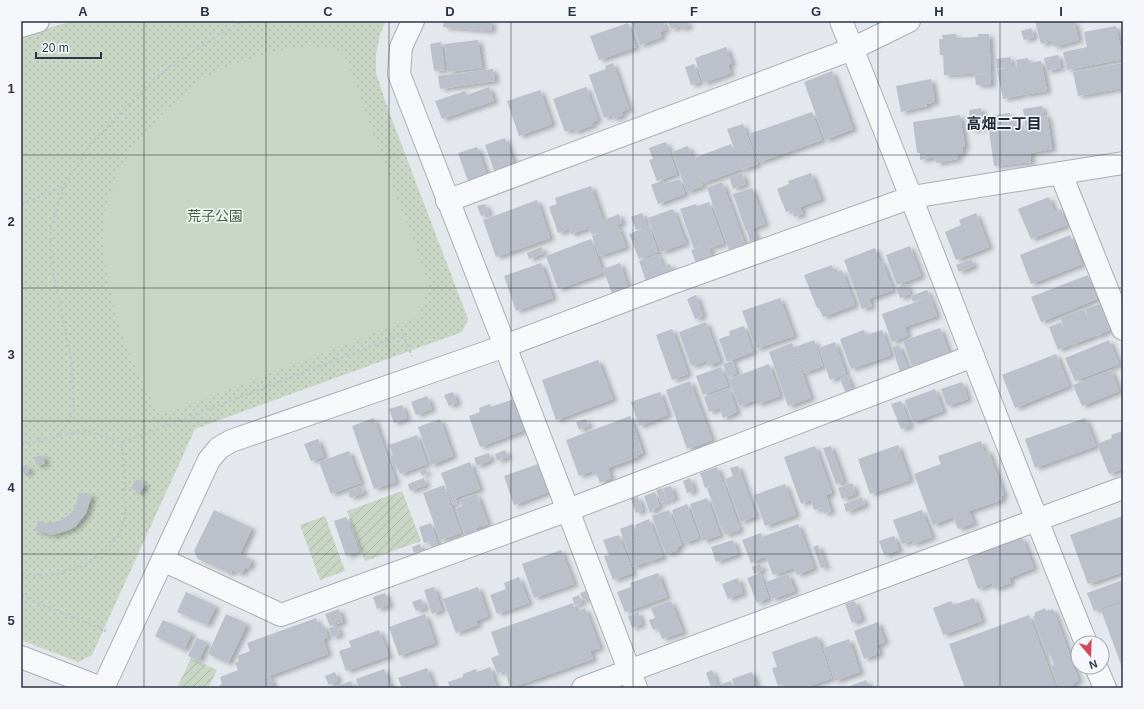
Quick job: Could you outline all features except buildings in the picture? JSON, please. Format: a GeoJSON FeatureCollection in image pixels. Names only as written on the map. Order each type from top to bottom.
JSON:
{"type":"FeatureCollection","features":[{"type":"Feature","properties":{"kind":"street"},"geometry":{"type":"LineString","coordinates":[[21,26],[38,21]]}},
{"type":"Feature","properties":{"kind":"street"},"geometry":{"type":"LineString","coordinates":[[413,21],[401,47],[399,74],[632,679]]}},
{"type":"Feature","properties":{"kind":"street"},"geometry":{"type":"LineString","coordinates":[[841,21],[912,197],[1036,520],[1083,635]]}},
{"type":"Feature","properties":{"kind":"street"},"geometry":{"type":"LineString","coordinates":[[447,201],[852,49],[909,21]]}},
{"type":"Feature","properties":{"kind":"street"},"geometry":{"type":"LineString","coordinates":[[21,657],[102,688],[209,460],[219,448],[231,442],[505,346],[666,285],[912,197],[1123,163]]}},
{"type":"Feature","properties":{"kind":"street"},"geometry":{"type":"LineString","coordinates":[[1061,174],[1123,329]]}},
{"type":"Feature","properties":{"kind":"street"},"geometry":{"type":"LineString","coordinates":[[163,560],[281,615],[568,510],[973,356]]}},
{"type":"Feature","properties":{"kind":"street"},"geometry":{"type":"LineString","coordinates":[[583,688],[632,679],[1036,520],[1123,488]]}},
{"type":"Feature","properties":{"kind":"street"},"geometry":{"type":"LineString","coordinates":[[1099,675],[1104,688]]}},
{"type":"Feature","properties":{"kind":"path"},"geometry":{"type":"LineString","coordinates":[[59,435],[74,411],[72,363],[53,272],[50,230],[64,186],[92,142],[155,78],[204,44],[243,21]]}},
{"type":"Feature","properties":{"kind":"path"},"geometry":{"type":"LineString","coordinates":[[21,205],[64,186]]}},
{"type":"Feature","properties":{"kind":"path"},"geometry":{"type":"LineString","coordinates":[[21,443],[26,444],[59,435],[87,431],[121,443],[403,334],[419,376]]}},
{"type":"Feature","properties":{"kind":"path"},"geometry":{"type":"LineString","coordinates":[[21,576],[54,575],[82,566],[105,551],[118,536],[125,517],[124,457],[121,443]]}},
{"type":"Feature","properties":{"kind":"path"},"geometry":{"type":"LineString","coordinates":[[21,596],[126,639]]}},
{"type":"Feature","properties":{"kind":"green space","name":"荒子公園"},"geometry":{"type":"Polygon","coordinates":[[[73,21],[386,21],[380,35],[376,54],[376,73],[388,109],[468,319],[462,332],[195,429],[92,655],[78,662],[21,640],[21,36],[73,21]]]}},
{"type":"Feature","properties":{"kind":"green space"},"geometry":{"type":"Polygon","coordinates":[[[310,46],[343,51],[430,287],[417,317],[160,416],[137,372],[118,323],[108,281],[102,240],[106,209],[118,172],[136,142],[165,111],[202,79],[232,64],[275,51],[310,46]]]}},
{"type":"Feature","properties":{"kind":"green space"},"geometry":{"type":"Polygon","coordinates":[[[402,491],[421,541],[365,561],[347,511],[402,491]]]}},
{"type":"Feature","properties":{"kind":"green space"},"geometry":{"type":"Polygon","coordinates":[[[325,516],[345,571],[320,580],[300,525],[325,516]]]}},
{"type":"Feature","properties":{"kind":"green space"},"geometry":{"type":"Polygon","coordinates":[[[191,658],[217,670],[208,688],[177,688],[191,658]]]}},
{"type":"Feature","properties":{"kind":"district","name":"高畑二丁目"},"geometry":{"type":"Point","coordinates":[1004,124]}}]}
